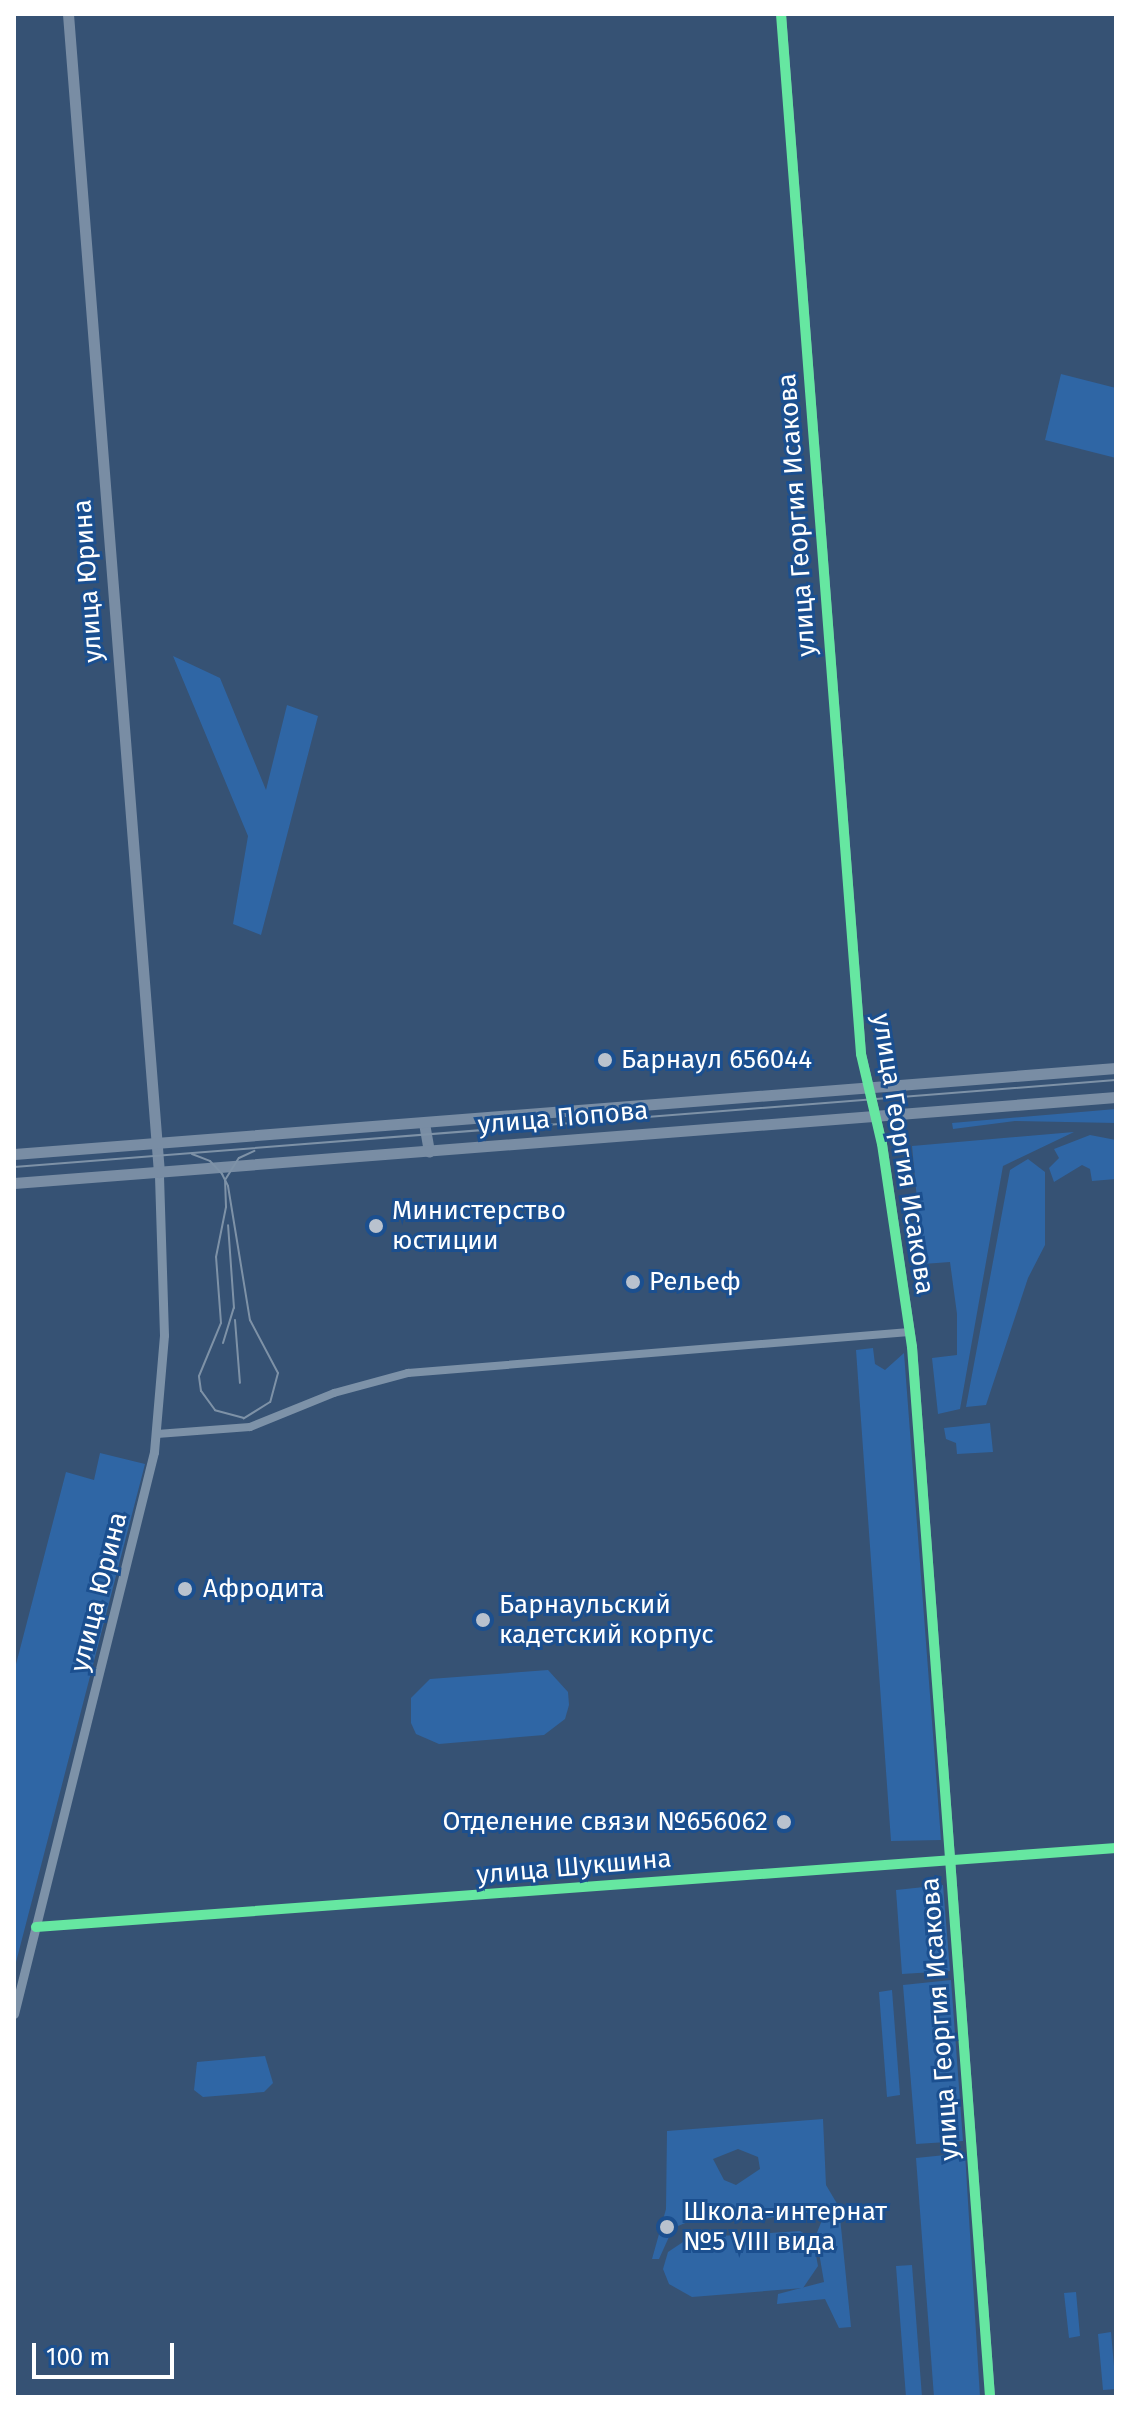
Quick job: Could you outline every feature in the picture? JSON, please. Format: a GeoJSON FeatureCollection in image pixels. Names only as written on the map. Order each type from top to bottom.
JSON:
{"type":"FeatureCollection","features":[{"type":"Feature","properties":{"kind":"main road","name":"улица Юрина"},"geometry":{"type":"LineString","coordinates":[[68,14],[159,1172]]}},
{"type":"Feature","properties":{"kind":"main road","name":"улица Попова"},"geometry":{"type":"LineString","coordinates":[[14,1154],[1116,1068]]}},
{"type":"Feature","properties":{"kind":"main road","name":"улица Попова"},"geometry":{"type":"LineString","coordinates":[[14,1183],[1116,1097]]}},
{"type":"Feature","properties":{"kind":"main road"},"geometry":{"type":"LineString","coordinates":[[424,1123],[429,1152]]}},
{"type":"Feature","properties":{"kind":"street","name":"улица Георгия Исакова"},"geometry":{"type":"LineString","coordinates":[[781,14],[866,1087],[874,1116],[909,1332],[990,2397]]}},
{"type":"Feature","properties":{"kind":"street","name":"улица Юрина"},"geometry":{"type":"LineString","coordinates":[[14,2014],[138,1530],[157,1434],[164,1281],[159,1172]]}},
{"type":"Feature","properties":{"kind":"street"},"geometry":{"type":"LineString","coordinates":[[157,1434],[250,1427],[334,1393],[408,1373],[909,1332]]}},
{"type":"Feature","properties":{"kind":"street","name":"улица Шукшина"},"geometry":{"type":"LineString","coordinates":[[36,1927],[1116,1848]]}},
{"type":"Feature","properties":{"kind":"shaded area"},"geometry":{"type":"Polygon","coordinates":[[[1061,374],[1116,388],[1116,458],[1045,440],[1061,374]]]}},
{"type":"Feature","properties":{"kind":"shaded area"},"geometry":{"type":"Polygon","coordinates":[[[173,656],[220,678],[266,790],[287,705],[318,716],[261,935],[233,924],[248,836],[173,656]]]}},
{"type":"Feature","properties":{"kind":"shaded area"},"geometry":{"type":"Polygon","coordinates":[[[1116,1109],[1116,1123],[1015,1121],[953,1129],[952,1123],[1116,1109]]]}},
{"type":"Feature","properties":{"kind":"shaded area"},"geometry":{"type":"Polygon","coordinates":[[[1074,1132],[1003,1166],[960,1409],[938,1414],[932,1358],[957,1355],[957,1314],[950,1262],[923,1264],[912,1146],[1074,1132]]]}},
{"type":"Feature","properties":{"kind":"shaded area"},"geometry":{"type":"Polygon","coordinates":[[[1090,1135],[1116,1140],[1116,1179],[1092,1181],[1090,1169],[1082,1165],[1054,1182],[1049,1168],[1059,1158],[1054,1149],[1090,1135]]]}},
{"type":"Feature","properties":{"kind":"shaded area"},"geometry":{"type":"Polygon","coordinates":[[[1028,1159],[1045,1172],[1045,1245],[1028,1278],[986,1405],[966,1407],[1010,1170],[1028,1159]]]}},
{"type":"Feature","properties":{"kind":"shaded area"},"geometry":{"type":"Polygon","coordinates":[[[873,1348],[875,1364],[885,1370],[904,1353],[941,1840],[891,1841],[856,1350],[873,1348]]]}},
{"type":"Feature","properties":{"kind":"shaded area"},"geometry":{"type":"Polygon","coordinates":[[[990,1423],[993,1452],[957,1454],[956,1443],[946,1439],[944,1428],[990,1423]]]}},
{"type":"Feature","properties":{"kind":"shaded area"},"geometry":{"type":"Polygon","coordinates":[[[100,1453],[145,1464],[14,1970],[14,1672],[66,1472],[94,1480],[100,1453]]]}},
{"type":"Feature","properties":{"kind":"shaded area"},"geometry":{"type":"Polygon","coordinates":[[[548,1670],[568,1692],[569,1705],[565,1719],[544,1735],[439,1744],[416,1734],[411,1723],[411,1698],[430,1679],[548,1670]]]}},
{"type":"Feature","properties":{"kind":"shaded area"},"geometry":{"type":"Polygon","coordinates":[[[943,1885],[950,1971],[902,1974],[896,1890],[943,1885]]]}},
{"type":"Feature","properties":{"kind":"shaded area"},"geometry":{"type":"Polygon","coordinates":[[[951,1980],[963,2141],[916,2144],[903,1985],[951,1980]]]}},
{"type":"Feature","properties":{"kind":"shaded area"},"geometry":{"type":"Polygon","coordinates":[[[892,1990],[900,2095],[887,2097],[879,1992],[892,1990]]]}},
{"type":"Feature","properties":{"kind":"shaded area"},"geometry":{"type":"Polygon","coordinates":[[[265,2056],[273,2083],[264,2092],[203,2097],[194,2090],[197,2062],[265,2056]]]}},
{"type":"Feature","properties":{"kind":"shaded area"},"geometry":{"type":"Polygon","coordinates":[[[823,2119],[826,2185],[839,2207],[851,2327],[839,2328],[825,2299],[777,2304],[778,2294],[824,2282],[816,2235],[822,2220],[803,2211],[759,2220],[710,2213],[673,2228],[659,2259],[652,2259],[666,2209],[667,2131],[823,2119]],[[738,2149],[713,2159],[724,2180],[736,2185],[760,2169],[758,2157],[738,2149]]]}},
{"type":"Feature","properties":{"kind":"shaded area"},"geometry":{"type":"Polygon","coordinates":[[[965,2153],[980,2397],[934,2397],[916,2158],[965,2153]]]}},
{"type":"Feature","properties":{"kind":"shaded area"},"geometry":{"type":"Polygon","coordinates":[[[800,2231],[813,2239],[818,2266],[803,2288],[692,2297],[669,2284],[663,2269],[668,2252],[689,2238],[800,2231]]]}},
{"type":"Feature","properties":{"kind":"shaded area"},"geometry":{"type":"Polygon","coordinates":[[[912,2265],[922,2397],[906,2397],[896,2266],[912,2265]]]}},
{"type":"Feature","properties":{"kind":"shaded area"},"geometry":{"type":"Polygon","coordinates":[[[1076,2292],[1080,2336],[1069,2338],[1064,2293],[1076,2292]]]}},
{"type":"Feature","properties":{"kind":"shaded area"},"geometry":{"type":"Polygon","coordinates":[[[1111,2332],[1116,2389],[1103,2390],[1098,2334],[1111,2332]]]}},
{"type":"Feature","properties":{"kind":"tram line"},"geometry":{"type":"LineString","coordinates":[[14,1167],[1116,1080]]}},
{"type":"Feature","properties":{"kind":"tram line"},"geometry":{"type":"LineString","coordinates":[[192,1154],[210,1161],[222,1174],[228,1186],[250,1320],[278,1373],[270,1402],[244,1418],[215,1410],[201,1391],[199,1376],[221,1323],[216,1257],[226,1207],[225,1180],[239,1158],[254,1151]]}},
{"type":"Feature","properties":{"kind":"tram line"},"geometry":{"type":"LineString","coordinates":[[223,1343],[234,1308],[228,1225]]}},
{"type":"Feature","properties":{"kind":"tram line"},"geometry":{"type":"LineString","coordinates":[[235,1320],[240,1383]]}},
{"type":"Feature","properties":{"kind":"cycle path"},"geometry":{"type":"LineString","coordinates":[[781,14],[861,1054],[882,1144],[912,1347],[990,2397]]}},
{"type":"Feature","properties":{"kind":"cycle path"},"geometry":{"type":"LineString","coordinates":[[36,1927],[1116,1848]]}},
{"type":"Feature","properties":{"kind":"place","name":"Барнаул 656044"},"geometry":{"type":"Point","coordinates":[605,1060]}},
{"type":"Feature","properties":{"kind":"place","name":"Министерство юстиции"},"geometry":{"type":"Point","coordinates":[376,1226]}},
{"type":"Feature","properties":{"kind":"place","name":"Рельеф"},"geometry":{"type":"Point","coordinates":[633,1282]}},
{"type":"Feature","properties":{"kind":"place","name":"Афродита"},"geometry":{"type":"Point","coordinates":[185,1589]}},
{"type":"Feature","properties":{"kind":"place","name":"Барнаульский кадетский корпус"},"geometry":{"type":"Point","coordinates":[483,1620]}},
{"type":"Feature","properties":{"kind":"place","name":"Отделение связи №656062"},"geometry":{"type":"Point","coordinates":[784,1822]}},
{"type":"Feature","properties":{"kind":"place","name":"Школа-интернат №5 VIII вида"},"geometry":{"type":"Point","coordinates":[667,2227]}}]}
